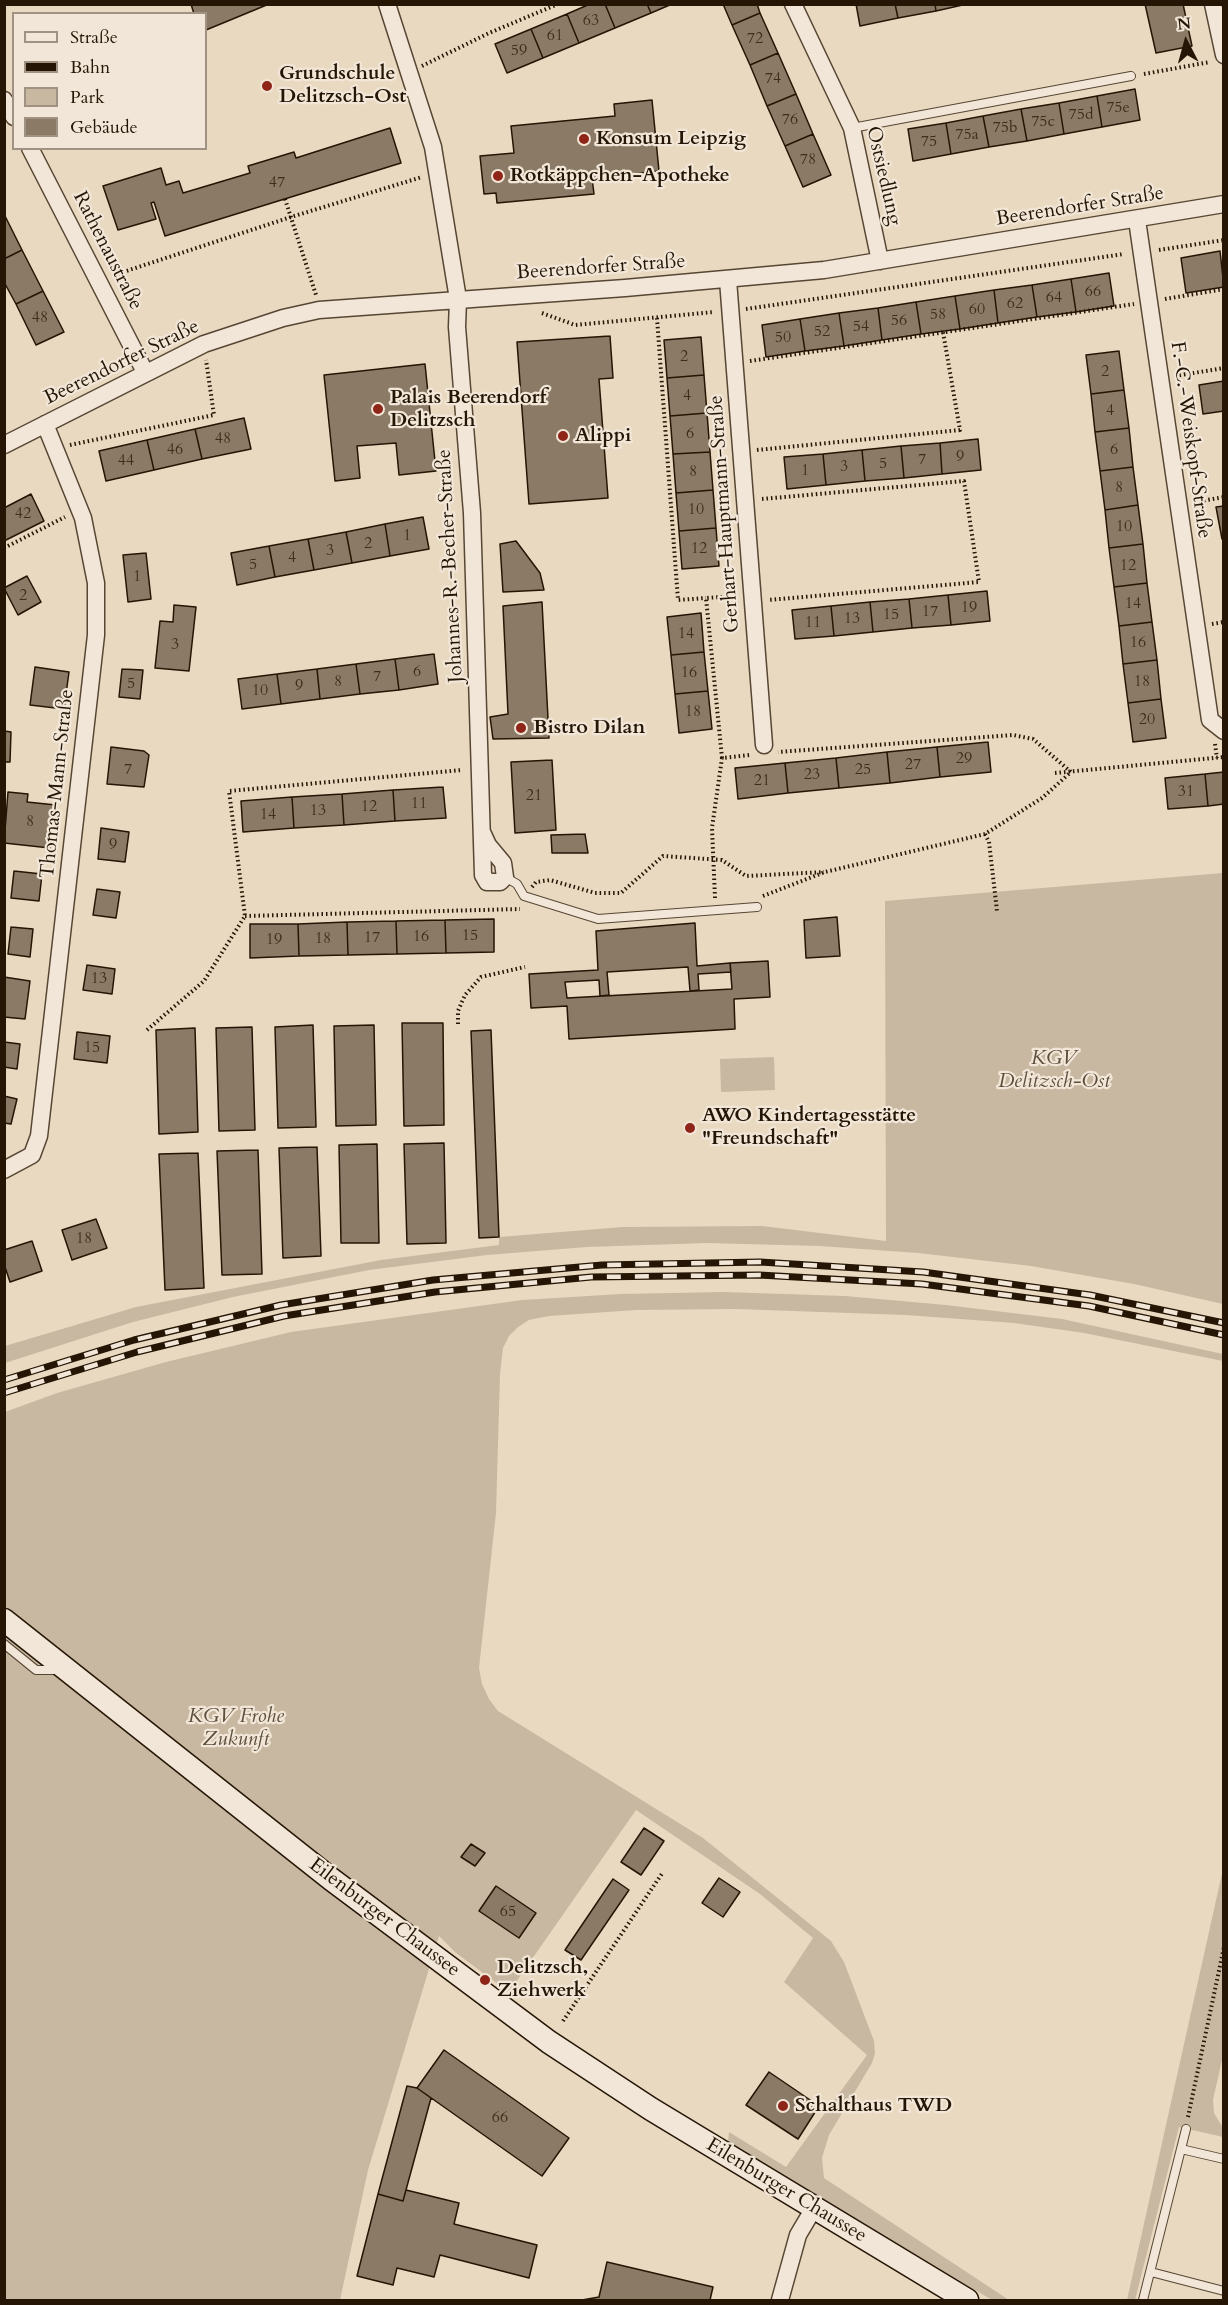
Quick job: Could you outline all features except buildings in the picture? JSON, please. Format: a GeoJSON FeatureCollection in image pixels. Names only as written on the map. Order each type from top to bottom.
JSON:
{"type":"FeatureCollection","features":[{"type":"Feature","properties":{"kind":"street","name":"Johannes-R.-Becher-Straße"},"geometry":{"type":"LineString","coordinates":[[387,4],[433,147],[458,299],[457,327],[472,513],[482,832],[488,845],[503,863],[505,877]]}},
{"type":"Feature","properties":{"kind":"street","name":"Ostsiedlung"},"geometry":{"type":"LineString","coordinates":[[793,4],[852,128],[880,261]]}},
{"type":"Feature","properties":{"kind":"street"},"geometry":{"type":"LineString","coordinates":[[1213,4],[1218,58]]}},
{"type":"Feature","properties":{"kind":"street"},"geometry":{"type":"LineString","coordinates":[[4,100],[12,114]]}},
{"type":"Feature","properties":{"kind":"street","name":"Rathenaustraße"},"geometry":{"type":"LineString","coordinates":[[31,150],[145,372]]}},
{"type":"Feature","properties":{"kind":"street","name":"Beerendorfer Straße"},"geometry":{"type":"LineString","coordinates":[[4,445],[145,372],[204,345],[283,318],[319,310],[728,280],[824,270],[1224,204]]}},
{"type":"Feature","properties":{"kind":"street","name":"F.-C.-Weiskopf-Straße"},"geometry":{"type":"LineString","coordinates":[[1137,220],[1210,720],[1224,731]]}},
{"type":"Feature","properties":{"kind":"street","name":"Gerhart-Hauptmann-Straße"},"geometry":{"type":"LineString","coordinates":[[728,280],[766,751]]}},
{"type":"Feature","properties":{"kind":"street","name":"Thomas-Mann-Straße"},"geometry":{"type":"LineString","coordinates":[[4,1170],[32,1155],[39,1136],[96,635],[96,583],[80,510],[45,424]]}},
{"type":"Feature","properties":{"kind":"street","name":"Eilenburger Chaussee"},"geometry":{"type":"LineString","coordinates":[[4,1620],[332,1879],[549,2042],[651,2109],[968,2301]]}},
{"type":"Feature","properties":{"kind":"street"},"geometry":{"type":"LineString","coordinates":[[780,2301],[798,2235],[814,2208]]}},
{"type":"Feature","properties":{"kind":"lane"},"geometry":{"type":"LineString","coordinates":[[852,128],[1131,76]]}},
{"type":"Feature","properties":{"kind":"lane"},"geometry":{"type":"LineString","coordinates":[[505,877],[517,884],[524,896],[598,919],[757,907]]}},
{"type":"Feature","properties":{"kind":"lane"},"geometry":{"type":"LineString","coordinates":[[4,1644],[36,1670],[67,1670]]}},
{"type":"Feature","properties":{"kind":"lane"},"geometry":{"type":"LineString","coordinates":[[1143,2301],[1186,2129]]}},
{"type":"Feature","properties":{"kind":"lane"},"geometry":{"type":"LineString","coordinates":[[1181,2149],[1224,2159]]}},
{"type":"Feature","properties":{"kind":"lane"},"geometry":{"type":"LineString","coordinates":[[1151,2271],[1224,2291]]}},
{"type":"Feature","properties":{"kind":"path"},"geometry":{"type":"LineString","coordinates":[[410,72],[489,33],[558,4]]}},
{"type":"Feature","properties":{"kind":"path"},"geometry":{"type":"LineString","coordinates":[[1131,76],[1218,58]]}},
{"type":"Feature","properties":{"kind":"path"},"geometry":{"type":"LineString","coordinates":[[99,280],[291,217],[438,173]]}},
{"type":"Feature","properties":{"kind":"path"},"geometry":{"type":"LineString","coordinates":[[285,199],[319,310]]}},
{"type":"Feature","properties":{"kind":"path"},"geometry":{"type":"LineString","coordinates":[[536,311],[575,325],[730,311],[1224,240]]}},
{"type":"Feature","properties":{"kind":"path"},"geometry":{"type":"LineString","coordinates":[[735,364],[1224,289]]}},
{"type":"Feature","properties":{"kind":"path"},"geometry":{"type":"LineString","coordinates":[[657,318],[678,600],[746,595],[753,602],[979,582],[964,481],[745,500]]}},
{"type":"Feature","properties":{"kind":"path"},"geometry":{"type":"LineString","coordinates":[[741,452],[960,430],[942,332]]}},
{"type":"Feature","properties":{"kind":"path"},"geometry":{"type":"LineString","coordinates":[[54,449],[214,415],[204,345]]}},
{"type":"Feature","properties":{"kind":"path"},"geometry":{"type":"LineString","coordinates":[[1160,379],[1224,368]]}},
{"type":"Feature","properties":{"kind":"path"},"geometry":{"type":"LineString","coordinates":[[1178,504],[1224,497]]}},
{"type":"Feature","properties":{"kind":"path"},"geometry":{"type":"LineString","coordinates":[[4,548],[80,510]]}},
{"type":"Feature","properties":{"kind":"path"},"geometry":{"type":"LineString","coordinates":[[706,598],[722,758],[712,828],[716,910]]}},
{"type":"Feature","properties":{"kind":"path"},"geometry":{"type":"LineString","coordinates":[[722,758],[766,751],[1013,735],[1033,739],[1071,772]]}},
{"type":"Feature","properties":{"kind":"path"},"geometry":{"type":"LineString","coordinates":[[1055,773],[1224,757]]}},
{"type":"Feature","properties":{"kind":"path"},"geometry":{"type":"LineString","coordinates":[[147,1030],[204,981],[245,916],[230,791],[480,769]]}},
{"type":"Feature","properties":{"kind":"path"},"geometry":{"type":"LineString","coordinates":[[757,907],[764,896],[825,872],[985,834],[1042,798],[1071,772]]}},
{"type":"Feature","properties":{"kind":"path"},"geometry":{"type":"LineString","coordinates":[[985,834],[997,911]]}},
{"type":"Feature","properties":{"kind":"path"},"geometry":{"type":"LineString","coordinates":[[524,896],[536,882],[550,880],[595,893],[621,893],[663,856],[722,860],[746,876],[825,872]]}},
{"type":"Feature","properties":{"kind":"path"},"geometry":{"type":"LineString","coordinates":[[245,916],[522,909]]}},
{"type":"Feature","properties":{"kind":"path"},"geometry":{"type":"LineString","coordinates":[[458,1024],[458,1011],[465,995],[481,977],[525,967]]}},
{"type":"Feature","properties":{"kind":"path"},"geometry":{"type":"LineString","coordinates":[[563,2021],[663,1872]]}},
{"type":"Feature","properties":{"kind":"path"},"geometry":{"type":"LineString","coordinates":[[1186,2129],[1224,1947]]}},
{"type":"Feature","properties":{"kind":"green space","name":"KGV Delitzsch-Ost"},"geometry":{"type":"Polygon","coordinates":[[[1223,873],[1223,1304],[1134,1284],[1031,1266],[918,1253],[820,1246],[707,1243],[587,1247],[487,1255],[369,1270],[233,1297],[133,1322],[5,1363],[5,1346],[136,1307],[381,1260],[499,1245],[499,1237],[623,1227],[762,1226],[886,1241],[885,901],[1223,873]]]}},
{"type":"Feature","properties":{"kind":"green space"},"geometry":{"type":"Polygon","coordinates":[[[774,1057],[775,1090],[721,1092],[720,1059],[774,1057]]]}},
{"type":"Feature","properties":{"kind":"green space","name":"KGV Frohe Zukunft"},"geometry":{"type":"Polygon","coordinates":[[[723,1292],[845,1296],[1062,1319],[1223,1354],[1223,1361],[1084,1333],[1014,1323],[906,1315],[736,1309],[636,1310],[549,1316],[529,1320],[518,1327],[509,1336],[503,1348],[500,1374],[496,1513],[479,1668],[482,1684],[489,1699],[498,1711],[703,1838],[831,1941],[844,1962],[874,2041],[875,2053],[872,2063],[829,2135],[822,2158],[824,2178],[1009,2300],[992,2300],[728,2143],[729,2132],[786,2167],[867,2055],[784,1982],[813,1938],[760,1894],[636,1810],[509,1992],[456,1953],[439,1936],[368,2170],[340,2300],[5,2300],[5,1412],[57,1393],[166,1362],[291,1332],[522,1300],[621,1294],[723,1292]]]}},
{"type":"Feature","properties":{"kind":"green space"},"geometry":{"type":"Polygon","coordinates":[[[1223,1869],[1224,2051],[1213,2100],[1214,2113],[1223,2128],[1223,2137],[1179,2127],[1135,2300],[1127,2300],[1223,1869]]]}},
{"type":"Feature","properties":{"kind":"railway"},"geometry":{"type":"LineString","coordinates":[[4,1380],[134,1340],[281,1305],[433,1280],[602,1265],[760,1262],[923,1272],[1090,1295],[1224,1323]]}},
{"type":"Feature","properties":{"kind":"railway"},"geometry":{"type":"LineString","coordinates":[[4,1393],[137,1352],[284,1316],[435,1292],[591,1277],[759,1275],[922,1284],[1089,1306],[1224,1335]]}},
{"type":"Feature","properties":{"kind":"place","name":"Grundschule Delitzsch-Ost"},"geometry":{"type":"Point","coordinates":[267,86]}},
{"type":"Feature","properties":{"kind":"place","name":"Konsum Leipzig"},"geometry":{"type":"Point","coordinates":[584,139]}},
{"type":"Feature","properties":{"kind":"place","name":"Rotkäppchen-Apotheke"},"geometry":{"type":"Point","coordinates":[498,176]}},
{"type":"Feature","properties":{"kind":"place","name":"Palais Beerendorf Delitzsch"},"geometry":{"type":"Point","coordinates":[378,409]}},
{"type":"Feature","properties":{"kind":"place","name":"Alippi"},"geometry":{"type":"Point","coordinates":[563,436]}},
{"type":"Feature","properties":{"kind":"place","name":"Bistro Dilan"},"geometry":{"type":"Point","coordinates":[521,728]}},
{"type":"Feature","properties":{"kind":"place","name":"AWO Kindertagesstätte \"Freundschaft\""},"geometry":{"type":"Point","coordinates":[690,1128]}},
{"type":"Feature","properties":{"kind":"place","name":"Delitzsch, Ziehwerk"},"geometry":{"type":"Point","coordinates":[485,1980]}},
{"type":"Feature","properties":{"kind":"place","name":"Schalthaus TWD"},"geometry":{"type":"Point","coordinates":[783,2106]}}]}
